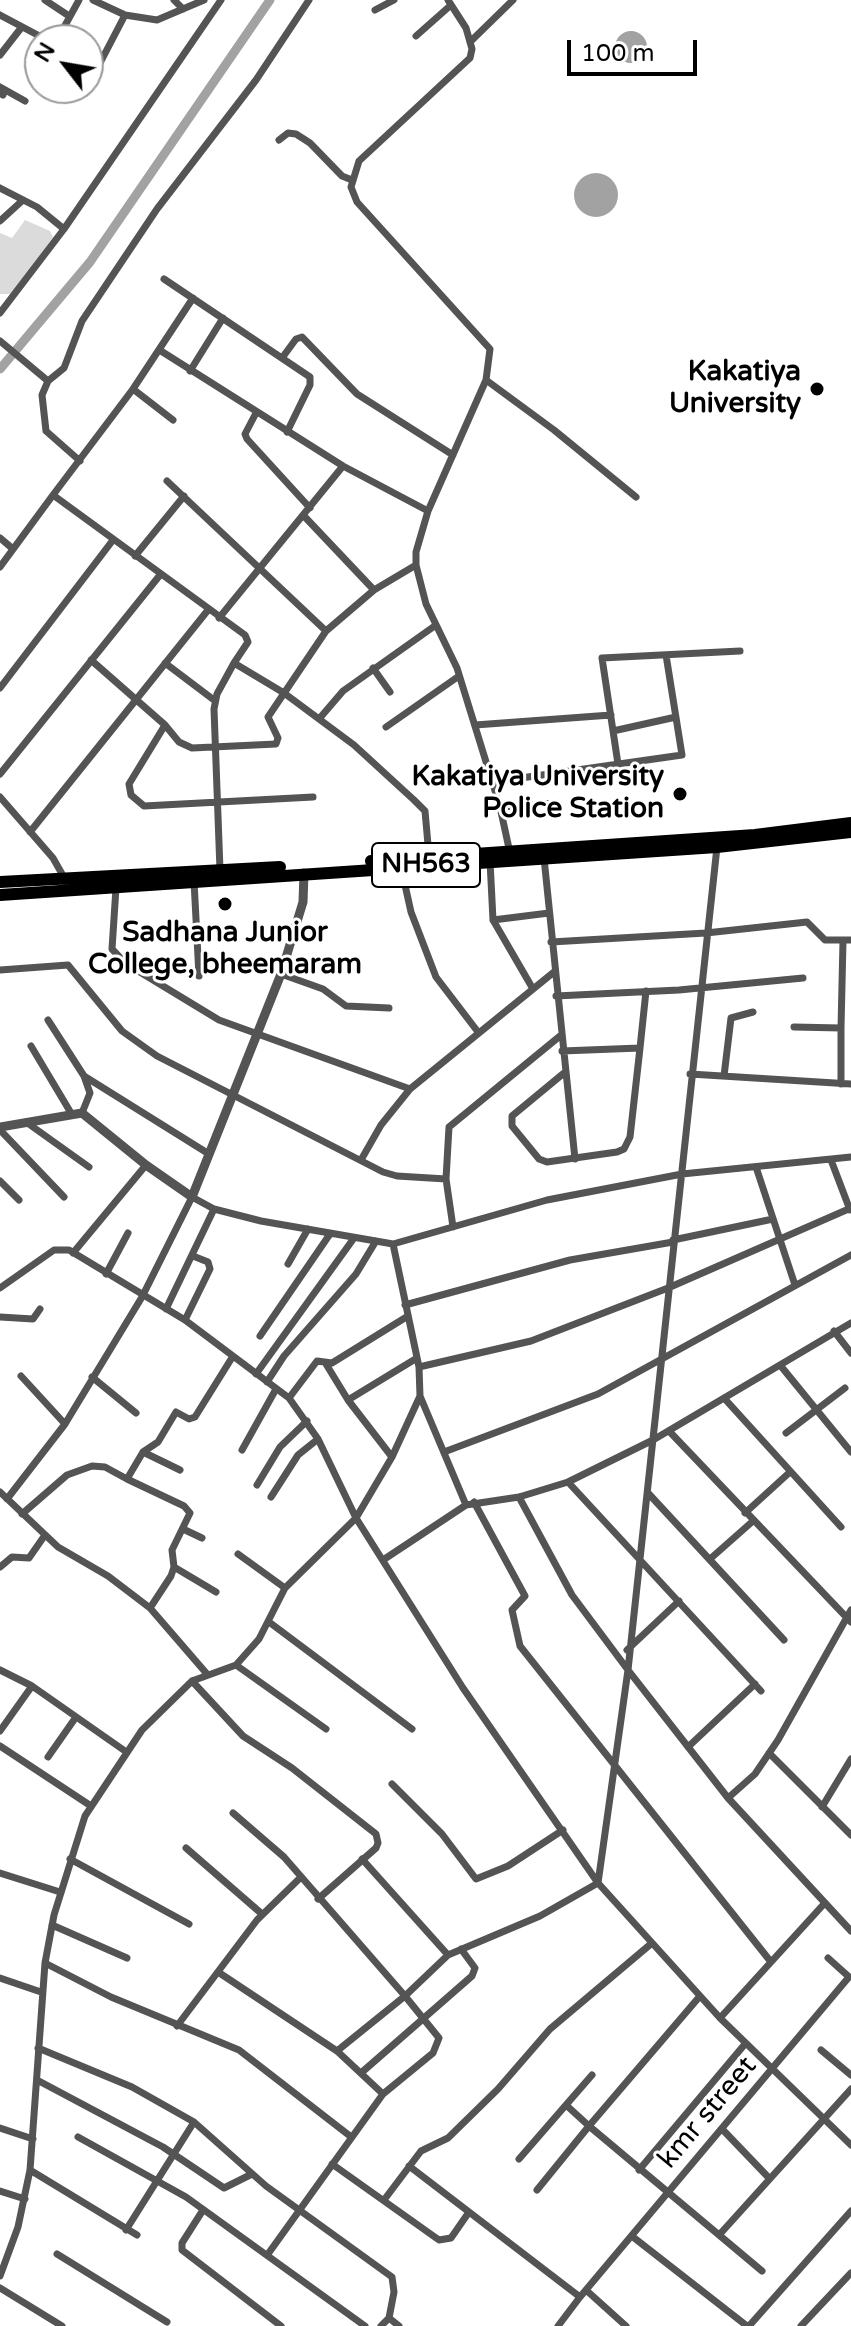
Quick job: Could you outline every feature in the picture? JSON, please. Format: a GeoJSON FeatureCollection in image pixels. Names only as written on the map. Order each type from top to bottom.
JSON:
{"type":"FeatureCollection","features":[{"type":"Feature","properties":{"kind":"highway","name":"NH563"},"geometry":{"type":"LineString","coordinates":[[0,895],[67,884],[220,870],[429,856],[510,855],[755,835],[851,823]]}},
{"type":"Feature","properties":{"kind":"highway","name":"NH563"},"geometry":{"type":"LineString","coordinates":[[0,882],[116,888],[490,861],[510,855],[544,858],[717,847],[851,832]]}},
{"type":"Feature","properties":{"kind":"street"},"geometry":{"type":"LineString","coordinates":[[45,0],[69,16]]}},
{"type":"Feature","properties":{"kind":"street"},"geometry":{"type":"LineString","coordinates":[[65,24],[79,0]]}},
{"type":"Feature","properties":{"kind":"street"},"geometry":{"type":"LineString","coordinates":[[93,0],[125,15],[157,20],[204,0]]}},
{"type":"Feature","properties":{"kind":"street"},"geometry":{"type":"LineString","coordinates":[[174,0],[183,9]]}},
{"type":"Feature","properties":{"kind":"street"},"geometry":{"type":"LineString","coordinates":[[0,313],[64,229],[221,0]]}},
{"type":"Feature","properties":{"kind":"street"},"geometry":{"type":"LineString","coordinates":[[80,461],[46,431],[42,395],[48,381],[64,368],[82,321],[157,209],[256,80],[309,0]]}},
{"type":"Feature","properties":{"kind":"street"},"geometry":{"type":"LineString","coordinates":[[375,10],[394,0]]}},
{"type":"Feature","properties":{"kind":"street"},"geometry":{"type":"LineString","coordinates":[[470,42],[513,0]]}},
{"type":"Feature","properties":{"kind":"street"},"geometry":{"type":"LineString","coordinates":[[416,36],[449,3],[470,42],[470,58],[359,161],[352,180],[357,202],[490,349],[486,380],[428,511],[416,552],[416,565],[475,725],[500,807],[510,855]]}},
{"type":"Feature","properties":{"kind":"street"},"geometry":{"type":"LineString","coordinates":[[0,15],[24,29]]}},
{"type":"Feature","properties":{"kind":"street"},"geometry":{"type":"LineString","coordinates":[[104,55],[125,15]]}},
{"type":"Feature","properties":{"kind":"street"},"geometry":{"type":"LineString","coordinates":[[0,55],[21,28]]}},
{"type":"Feature","properties":{"kind":"street"},"geometry":{"type":"LineString","coordinates":[[1,92],[24,101]]}},
{"type":"Feature","properties":{"kind":"street"},"geometry":{"type":"LineString","coordinates":[[279,140],[288,133],[296,134],[352,180]]}},
{"type":"Feature","properties":{"kind":"street"},"geometry":{"type":"LineString","coordinates":[[0,188],[44,211],[64,229]]}},
{"type":"Feature","properties":{"kind":"street"},"geometry":{"type":"LineString","coordinates":[[1,219],[23,200]]}},
{"type":"Feature","properties":{"kind":"street"},"geometry":{"type":"LineString","coordinates":[[164,279],[311,381],[287,432]]}},
{"type":"Feature","properties":{"kind":"street"},"geometry":{"type":"LineString","coordinates":[[0,567],[161,351],[193,298]]}},
{"type":"Feature","properties":{"kind":"street"},"geometry":{"type":"LineString","coordinates":[[190,371],[223,318]]}},
{"type":"Feature","properties":{"kind":"street"},"geometry":{"type":"LineString","coordinates":[[282,358],[296,339],[302,337],[343,383],[453,455]]}},
{"type":"Feature","properties":{"kind":"street"},"geometry":{"type":"LineString","coordinates":[[0,341],[48,381]]}},
{"type":"Feature","properties":{"kind":"street"},"geometry":{"type":"LineString","coordinates":[[161,351],[343,466],[428,511]]}},
{"type":"Feature","properties":{"kind":"street"},"geometry":{"type":"LineString","coordinates":[[486,380],[636,497]]}},
{"type":"Feature","properties":{"kind":"street"},"geometry":{"type":"LineString","coordinates":[[133,389],[173,420]]}},
{"type":"Feature","properties":{"kind":"street"},"geometry":{"type":"LineString","coordinates":[[256,413],[245,434],[247,439],[310,508]]}},
{"type":"Feature","properties":{"kind":"street"},"geometry":{"type":"LineString","coordinates":[[219,618],[343,466]]}},
{"type":"Feature","properties":{"kind":"street"},"geometry":{"type":"LineString","coordinates":[[167,481],[326,631]]}},
{"type":"Feature","properties":{"kind":"street"},"geometry":{"type":"LineString","coordinates":[[53,495],[248,639],[214,700],[220,870]]}},
{"type":"Feature","properties":{"kind":"street"},"geometry":{"type":"LineString","coordinates":[[135,556],[184,496]]}},
{"type":"Feature","properties":{"kind":"street"},"geometry":{"type":"LineString","coordinates":[[304,516],[374,590]]}},
{"type":"Feature","properties":{"kind":"street"},"geometry":{"type":"LineString","coordinates":[[0,538],[13,549]]}},
{"type":"Feature","properties":{"kind":"street"},"geometry":{"type":"LineString","coordinates":[[0,688],[113,540]]}},
{"type":"Feature","properties":{"kind":"street"},"geometry":{"type":"LineString","coordinates":[[91,660],[186,746],[276,744],[278,738],[268,721],[326,631],[374,590],[416,565]]}},
{"type":"Feature","properties":{"kind":"street"},"geometry":{"type":"LineString","coordinates":[[0,774],[160,575]]}},
{"type":"Feature","properties":{"kind":"street"},"geometry":{"type":"LineString","coordinates":[[30,832],[208,610]]}},
{"type":"Feature","properties":{"kind":"street"},"geometry":{"type":"LineString","coordinates":[[319,719],[343,691],[436,625]]}},
{"type":"Feature","properties":{"kind":"street"},"geometry":{"type":"LineString","coordinates":[[618,764],[602,658],[740,651]]}},
{"type":"Feature","properties":{"kind":"street"},"geometry":{"type":"LineString","coordinates":[[493,782],[682,755],[666,655]]}},
{"type":"Feature","properties":{"kind":"street"},"geometry":{"type":"LineString","coordinates":[[165,663],[214,700]]}},
{"type":"Feature","properties":{"kind":"street"},"geometry":{"type":"LineString","coordinates":[[234,663],[284,693],[354,745],[425,811],[429,856]]}},
{"type":"Feature","properties":{"kind":"street"},"geometry":{"type":"LineString","coordinates":[[373,668],[390,692]]}},
{"type":"Feature","properties":{"kind":"street"},"geometry":{"type":"LineString","coordinates":[[386,727],[459,676]]}},
{"type":"Feature","properties":{"kind":"street"},"geometry":{"type":"LineString","coordinates":[[475,725],[611,715]]}},
{"type":"Feature","properties":{"kind":"street"},"geometry":{"type":"LineString","coordinates":[[613,731],[676,717]]}},
{"type":"Feature","properties":{"kind":"street"},"geometry":{"type":"LineString","coordinates":[[165,725],[129,784],[131,795],[144,806],[313,797]]}},
{"type":"Feature","properties":{"kind":"street"},"geometry":{"type":"LineString","coordinates":[[0,797],[30,832],[67,884]]}},
{"type":"Feature","properties":{"kind":"street"},"geometry":{"type":"LineString","coordinates":[[500,807],[557,803]]}},
{"type":"Feature","properties":{"kind":"street"},"geometry":{"type":"LineString","coordinates":[[598,1883],[628,1670],[627,1650],[648,1493],[690,1074],[717,847]]}},
{"type":"Feature","properties":{"kind":"street"},"geometry":{"type":"LineString","coordinates":[[544,858],[575,1159]]}},
{"type":"Feature","properties":{"kind":"street"},"geometry":{"type":"LineString","coordinates":[[490,861],[493,920],[533,989]]}},
{"type":"Feature","properties":{"kind":"street"},"geometry":{"type":"LineString","coordinates":[[401,867],[411,912],[426,957],[436,977],[478,1032]]}},
{"type":"Feature","properties":{"kind":"street"},"geometry":{"type":"LineString","coordinates":[[7,1499],[65,1424],[142,1297],[192,1197],[281,974],[303,902],[304,873]]}},
{"type":"Feature","properties":{"kind":"street"},"geometry":{"type":"LineString","coordinates":[[194,881],[199,976]]}},
{"type":"Feature","properties":{"kind":"street"},"geometry":{"type":"LineString","coordinates":[[116,888],[112,949],[118,957],[219,1020],[258,1031],[410,1089]]}},
{"type":"Feature","properties":{"kind":"street"},"geometry":{"type":"LineString","coordinates":[[493,920],[549,913]]}},
{"type":"Feature","properties":{"kind":"street"},"geometry":{"type":"LineString","coordinates":[[551,942],[706,933],[807,922],[825,940],[847,940],[841,1084]]}},
{"type":"Feature","properties":{"kind":"street"},"geometry":{"type":"LineString","coordinates":[[0,970],[68,965],[136,1043],[397,1176],[446,1179]]}},
{"type":"Feature","properties":{"kind":"street"},"geometry":{"type":"LineString","coordinates":[[361,1160],[381,1125],[410,1089],[554,972]]}},
{"type":"Feature","properties":{"kind":"street"},"geometry":{"type":"LineString","coordinates":[[281,974],[323,989],[346,1006],[389,1008]]}},
{"type":"Feature","properties":{"kind":"street"},"geometry":{"type":"LineString","coordinates":[[556,996],[803,978]]}},
{"type":"Feature","properties":{"kind":"street"},"geometry":{"type":"LineString","coordinates":[[564,1073],[510,1121],[539,1159],[554,1163],[617,1152],[627,1144],[646,991]]}},
{"type":"Feature","properties":{"kind":"street"},"geometry":{"type":"LineString","coordinates":[[724,1076],[731,1018],[753,1012]]}},
{"type":"Feature","properties":{"kind":"street"},"geometry":{"type":"LineString","coordinates":[[48,1020],[84,1076],[90,1093],[82,1113]]}},
{"type":"Feature","properties":{"kind":"street"},"geometry":{"type":"LineString","coordinates":[[794,1027],[841,1028]]}},
{"type":"Feature","properties":{"kind":"street"},"geometry":{"type":"LineString","coordinates":[[453,1227],[446,1179],[446,1136],[453,1123],[560,1036]]}},
{"type":"Feature","properties":{"kind":"street"},"geometry":{"type":"LineString","coordinates":[[31,1046],[71,1113]]}},
{"type":"Feature","properties":{"kind":"street"},"geometry":{"type":"LineString","coordinates":[[562,1051],[640,1048]]}},
{"type":"Feature","properties":{"kind":"street"},"geometry":{"type":"LineString","coordinates":[[690,1074],[851,1084]]}},
{"type":"Feature","properties":{"kind":"street"},"geometry":{"type":"LineString","coordinates":[[84,1076],[209,1154]]}},
{"type":"Feature","properties":{"kind":"street"},"geometry":{"type":"LineString","coordinates":[[64,1197],[0,1128],[82,1113],[146,1165],[214,1209],[393,1244],[547,1200],[682,1174],[851,1157]]}},
{"type":"Feature","properties":{"kind":"street"},"geometry":{"type":"LineString","coordinates":[[26,1122],[89,1167]]}},
{"type":"Feature","properties":{"kind":"street"},"geometry":{"type":"LineString","coordinates":[[348,1400],[418,1362],[531,1341],[668,1288],[851,1210],[831,1160]]}},
{"type":"Feature","properties":{"kind":"street"},"geometry":{"type":"LineString","coordinates":[[73,1253],[146,1165]]}},
{"type":"Feature","properties":{"kind":"street"},"geometry":{"type":"LineString","coordinates":[[756,1167],[795,1285]]}},
{"type":"Feature","properties":{"kind":"street"},"geometry":{"type":"LineString","coordinates":[[0,1181],[19,1200]]}},
{"type":"Feature","properties":{"kind":"street"},"geometry":{"type":"LineString","coordinates":[[166,1309],[214,1209]]}},
{"type":"Feature","properties":{"kind":"street"},"geometry":{"type":"LineString","coordinates":[[405,1305],[570,1260],[773,1219]]}},
{"type":"Feature","properties":{"kind":"street"},"geometry":{"type":"LineString","coordinates":[[288,1264],[308,1229]]}},
{"type":"Feature","properties":{"kind":"street"},"geometry":{"type":"LineString","coordinates":[[106,1274],[128,1233]]}},
{"type":"Feature","properties":{"kind":"street"},"geometry":{"type":"LineString","coordinates":[[260,1336],[330,1234]]}},
{"type":"Feature","properties":{"kind":"street"},"geometry":{"type":"LineString","coordinates":[[256,1374],[354,1238]]}},
{"type":"Feature","properties":{"kind":"street"},"geometry":{"type":"LineString","coordinates":[[267,1382],[284,1356],[356,1274],[376,1241]]}},
{"type":"Feature","properties":{"kind":"street"},"geometry":{"type":"LineString","coordinates":[[393,1244],[418,1362],[420,1396],[470,1504],[524,1592],[524,1599],[512,1610],[517,1622],[516,1640],[616,1771],[771,1962]]}},
{"type":"Feature","properties":{"kind":"street"},"geometry":{"type":"LineString","coordinates":[[0,1288],[54,1250],[73,1253],[185,1320],[289,1398],[318,1439],[356,1518],[463,1688],[598,1883],[772,2072],[851,2145]]}},
{"type":"Feature","properties":{"kind":"street"},"geometry":{"type":"LineString","coordinates":[[444,1452],[598,1394],[851,1255]]}},
{"type":"Feature","properties":{"kind":"street"},"geometry":{"type":"LineString","coordinates":[[185,1320],[210,1269],[208,1262],[193,1256]]}},
{"type":"Feature","properties":{"kind":"street"},"geometry":{"type":"LineString","coordinates":[[0,1317],[33,1319],[40,1309]]}},
{"type":"Feature","properties":{"kind":"street"},"geometry":{"type":"LineString","coordinates":[[289,1398],[315,1363],[326,1364],[408,1316]]}},
{"type":"Feature","properties":{"kind":"street"},"geometry":{"type":"LineString","coordinates":[[383,1560],[470,1504],[519,1497],[568,1482],[653,1440],[851,1323]]}},
{"type":"Feature","properties":{"kind":"street"},"geometry":{"type":"LineString","coordinates":[[834,1331],[851,1353]]}},
{"type":"Feature","properties":{"kind":"street"},"geometry":{"type":"LineString","coordinates":[[127,1479],[143,1452],[158,1442],[176,1412],[189,1419],[195,1417],[233,1356]]}},
{"type":"Feature","properties":{"kind":"street"},"geometry":{"type":"LineString","coordinates":[[326,1364],[348,1400],[392,1457]]}},
{"type":"Feature","properties":{"kind":"street"},"geometry":{"type":"LineString","coordinates":[[780,1365],[851,1452]]}},
{"type":"Feature","properties":{"kind":"street"},"geometry":{"type":"LineString","coordinates":[[21,1376],[65,1424]]}},
{"type":"Feature","properties":{"kind":"street"},"geometry":{"type":"LineString","coordinates":[[92,1377],[136,1413]]}},
{"type":"Feature","properties":{"kind":"street"},"geometry":{"type":"LineString","coordinates":[[786,1433],[845,1388]]}},
{"type":"Feature","properties":{"kind":"street"},"geometry":{"type":"LineString","coordinates":[[242,1450],[276,1389]]}},
{"type":"Feature","properties":{"kind":"street"},"geometry":{"type":"LineString","coordinates":[[0,2276],[25,2199],[30,2170],[41,1992],[52,1925],[70,1859],[91,1806],[125,1751],[192,1681],[236,1665],[269,1622],[285,1588],[356,1518],[392,1457],[420,1396]]}},
{"type":"Feature","properties":{"kind":"street"},"geometry":{"type":"LineString","coordinates":[[724,1398],[841,1527]]}},
{"type":"Feature","properties":{"kind":"street"},"geometry":{"type":"LineString","coordinates":[[257,1485],[280,1447],[307,1421]]}},
{"type":"Feature","properties":{"kind":"street"},"geometry":{"type":"LineString","coordinates":[[669,1431],[849,1621]]}},
{"type":"Feature","properties":{"kind":"street"},"geometry":{"type":"LineString","coordinates":[[271,1497],[298,1455],[318,1439]]}},
{"type":"Feature","properties":{"kind":"street"},"geometry":{"type":"LineString","coordinates":[[143,1452],[180,1470]]}},
{"type":"Feature","properties":{"kind":"street"},"geometry":{"type":"LineString","coordinates":[[22,1514],[49,1488],[78,1470],[98,1466],[187,1508],[190,1513],[172,1550],[174,1567],[150,1608]]}},
{"type":"Feature","properties":{"kind":"street"},"geometry":{"type":"LineString","coordinates":[[745,1513],[790,1472]]}},
{"type":"Feature","properties":{"kind":"street"},"geometry":{"type":"LineString","coordinates":[[568,1482],[637,1561],[679,1601],[761,1691]]}},
{"type":"Feature","properties":{"kind":"street"},"geometry":{"type":"LineString","coordinates":[[0,1492],[45,1535],[150,1608],[207,1674]]}},
{"type":"Feature","properties":{"kind":"street"},"geometry":{"type":"LineString","coordinates":[[648,1493],[784,1640]]}},
{"type":"Feature","properties":{"kind":"street"},"geometry":{"type":"LineString","coordinates":[[519,1497],[572,1595],[628,1670],[728,1798],[823,1905],[851,1931]]}},
{"type":"Feature","properties":{"kind":"street"},"geometry":{"type":"LineString","coordinates":[[710,1559],[753,1521]]}},
{"type":"Feature","properties":{"kind":"street"},"geometry":{"type":"LineString","coordinates":[[183,1529],[202,1538]]}},
{"type":"Feature","properties":{"kind":"street"},"geometry":{"type":"LineString","coordinates":[[0,1567],[12,1557],[29,1558],[45,1535]]}},
{"type":"Feature","properties":{"kind":"street"},"geometry":{"type":"LineString","coordinates":[[238,1554],[285,1588]]}},
{"type":"Feature","properties":{"kind":"street"},"geometry":{"type":"LineString","coordinates":[[174,1567],[216,1592]]}},
{"type":"Feature","properties":{"kind":"street"},"geometry":{"type":"LineString","coordinates":[[627,1650],[679,1601]]}},
{"type":"Feature","properties":{"kind":"street"},"geometry":{"type":"LineString","coordinates":[[728,1798],[755,1774],[769,1753],[849,1621],[851,1610]]}},
{"type":"Feature","properties":{"kind":"street"},"geometry":{"type":"LineString","coordinates":[[269,1622],[412,1729]]}},
{"type":"Feature","properties":{"kind":"street"},"geometry":{"type":"LineString","coordinates":[[236,1665],[326,1729]]}},
{"type":"Feature","properties":{"kind":"street"},"geometry":{"type":"LineString","coordinates":[[0,1670],[32,1686],[125,1751]]}},
{"type":"Feature","properties":{"kind":"street"},"geometry":{"type":"LineString","coordinates":[[192,1681],[243,1736],[292,1768],[376,1834],[376,1848],[318,1899]]}},
{"type":"Feature","properties":{"kind":"street"},"geometry":{"type":"LineString","coordinates":[[688,1747],[755,1684]]}},
{"type":"Feature","properties":{"kind":"street"},"geometry":{"type":"LineString","coordinates":[[0,1731],[32,1686]]}},
{"type":"Feature","properties":{"kind":"street"},"geometry":{"type":"LineString","coordinates":[[48,1757],[76,1717]]}},
{"type":"Feature","properties":{"kind":"street"},"geometry":{"type":"LineString","coordinates":[[0,1746],[91,1806]]}},
{"type":"Feature","properties":{"kind":"street"},"geometry":{"type":"LineString","coordinates":[[769,1753],[851,1835]]}},
{"type":"Feature","properties":{"kind":"street"},"geometry":{"type":"LineString","coordinates":[[822,1807],[851,1759]]}},
{"type":"Feature","properties":{"kind":"street"},"geometry":{"type":"LineString","coordinates":[[392,1784],[442,1834],[476,1879],[508,1866],[563,1830]]}},
{"type":"Feature","properties":{"kind":"street"},"geometry":{"type":"LineString","coordinates":[[233,1813],[284,1857],[439,2038],[438,2047],[383,2094],[268,2254]]}},
{"type":"Feature","properties":{"kind":"street"},"geometry":{"type":"LineString","coordinates":[[186,1848],[262,1914]]}},
{"type":"Feature","properties":{"kind":"street"},"geometry":{"type":"LineString","coordinates":[[70,1859],[189,1924]]}},
{"type":"Feature","properties":{"kind":"street"},"geometry":{"type":"LineString","coordinates":[[362,1859],[448,1955]]}},
{"type":"Feature","properties":{"kind":"street"},"geometry":{"type":"LineString","coordinates":[[0,1873],[60,1892]]}},
{"type":"Feature","properties":{"kind":"street"},"geometry":{"type":"LineString","coordinates":[[177,2026],[262,1914],[300,1878]]}},
{"type":"Feature","properties":{"kind":"street"},"geometry":{"type":"LineString","coordinates":[[337,2051],[405,1996],[448,1955],[540,1916],[598,1883]]}},
{"type":"Feature","properties":{"kind":"street"},"geometry":{"type":"LineString","coordinates":[[720,2018],[823,1905]]}},
{"type":"Feature","properties":{"kind":"street"},"geometry":{"type":"LineString","coordinates":[[52,1925],[127,1958]]}},
{"type":"Feature","properties":{"kind":"street"},"geometry":{"type":"LineString","coordinates":[[384,2200],[430,2144],[448,2138],[498,2089],[550,2029],[652,1943]]}},
{"type":"Feature","properties":{"kind":"street"},"geometry":{"type":"LineString","coordinates":[[361,2073],[475,1971],[461,1949]]}},
{"type":"Feature","properties":{"kind":"street","name":"kmr street"},"geometry":{"type":"LineString","coordinates":[[558,2326],[849,1977],[828,1958]]}},
{"type":"Feature","properties":{"kind":"street"},"geometry":{"type":"LineString","coordinates":[[45,1963],[255,2060],[350,2136]]}},
{"type":"Feature","properties":{"kind":"street"},"geometry":{"type":"LineString","coordinates":[[218,1972],[337,2051],[383,2094]]}},
{"type":"Feature","properties":{"kind":"street"},"geometry":{"type":"LineString","coordinates":[[0,1978],[41,1992]]}},
{"type":"Feature","properties":{"kind":"street"},"geometry":{"type":"LineString","coordinates":[[537,2190],[700,1996]]}},
{"type":"Feature","properties":{"kind":"street"},"geometry":{"type":"LineString","coordinates":[[639,2170],[745,2044]]}},
{"type":"Feature","properties":{"kind":"street"},"geometry":{"type":"LineString","coordinates":[[38,2048],[95,2069],[194,2122],[252,2174],[392,2277],[394,2292],[389,2318],[381,2326]]}},
{"type":"Feature","properties":{"kind":"street"},"geometry":{"type":"LineString","coordinates":[[821,2050],[851,2075]]}},
{"type":"Feature","properties":{"kind":"street"},"geometry":{"type":"LineString","coordinates":[[519,2159],[592,2075]]}},
{"type":"Feature","properties":{"kind":"street"},"geometry":{"type":"LineString","coordinates":[[37,2080],[175,2156],[224,2188],[252,2174]]}},
{"type":"Feature","properties":{"kind":"street"},"geometry":{"type":"LineString","coordinates":[[720,2234],[851,2089]]}},
{"type":"Feature","properties":{"kind":"street"},"geometry":{"type":"LineString","coordinates":[[566,2105],[639,2170],[671,2192],[762,2271]]}},
{"type":"Feature","properties":{"kind":"street"},"geometry":{"type":"LineString","coordinates":[[126,2230],[194,2122]]}},
{"type":"Feature","properties":{"kind":"street"},"geometry":{"type":"LineString","coordinates":[[0,2128],[33,2139]]}},
{"type":"Feature","properties":{"kind":"street"},"geometry":{"type":"LineString","coordinates":[[723,2130],[769,2178]]}},
{"type":"Feature","properties":{"kind":"street"},"geometry":{"type":"LineString","coordinates":[[78,2137],[203,2210],[365,2326]]}},
{"type":"Feature","properties":{"kind":"street"},"geometry":{"type":"LineString","coordinates":[[332,2164],[443,2241],[451,2238],[469,2212]]}},
{"type":"Feature","properties":{"kind":"street"},"geometry":{"type":"LineString","coordinates":[[409,2166],[626,2326]]}},
{"type":"Feature","properties":{"kind":"street"},"geometry":{"type":"LineString","coordinates":[[30,2170],[137,2235]]}},
{"type":"Feature","properties":{"kind":"street"},"geometry":{"type":"LineString","coordinates":[[0,2191],[25,2199]]}},
{"type":"Feature","properties":{"kind":"street"},"geometry":{"type":"LineString","coordinates":[[203,2210],[182,2243],[182,2250],[281,2326]]}},
{"type":"Feature","properties":{"kind":"street"},"geometry":{"type":"LineString","coordinates":[[633,2237],[748,2326],[851,2211]]}},
{"type":"Feature","properties":{"kind":"street"},"geometry":{"type":"LineString","coordinates":[[57,2254],[169,2325]]}},
{"type":"Feature","properties":{"kind":"street"},"geometry":{"type":"LineString","coordinates":[[801,2326],[851,2273]]}},
{"type":"Feature","properties":{"kind":"street"},"geometry":{"type":"LineString","coordinates":[[0,2288],[62,2326]]}},
{"type":"Feature","properties":{"kind":"street"},"geometry":{"type":"LineString","coordinates":[[389,2318],[399,2326]]}},
{"type":"Feature","properties":{"kind":"shaded area"},"geometry":{"type":"Polygon","coordinates":[[[631,31],[643,35],[647,47],[643,59],[631,63],[619,59],[615,47],[619,35],[631,31]]]}},
{"type":"Feature","properties":{"kind":"shaded area"},"geometry":{"type":"Polygon","coordinates":[[[596,173],[611,180],[618,195],[611,210],[596,217],[581,210],[574,195],[581,180],[596,173]]]}},
{"type":"Feature","properties":{"kind":"shaded area"},"geometry":{"type":"Polygon","coordinates":[[[25,220],[50,231],[53,237],[12,294],[0,294],[0,233],[12,238],[25,220]]]}},
{"type":"Feature","properties":{"kind":"waterway"},"geometry":{"type":"LineString","coordinates":[[0,369],[90,262],[270,0]]}},
{"type":"Feature","properties":{"kind":"place","name":"Kakatiya University"},"geometry":{"type":"Point","coordinates":[817,389]}},
{"type":"Feature","properties":{"kind":"place","name":"Kakatiya University Police Station"},"geometry":{"type":"Point","coordinates":[680,794]}},
{"type":"Feature","properties":{"kind":"place","name":"Sadhana Junior College, bheemaram"},"geometry":{"type":"Point","coordinates":[225,904]}}]}
